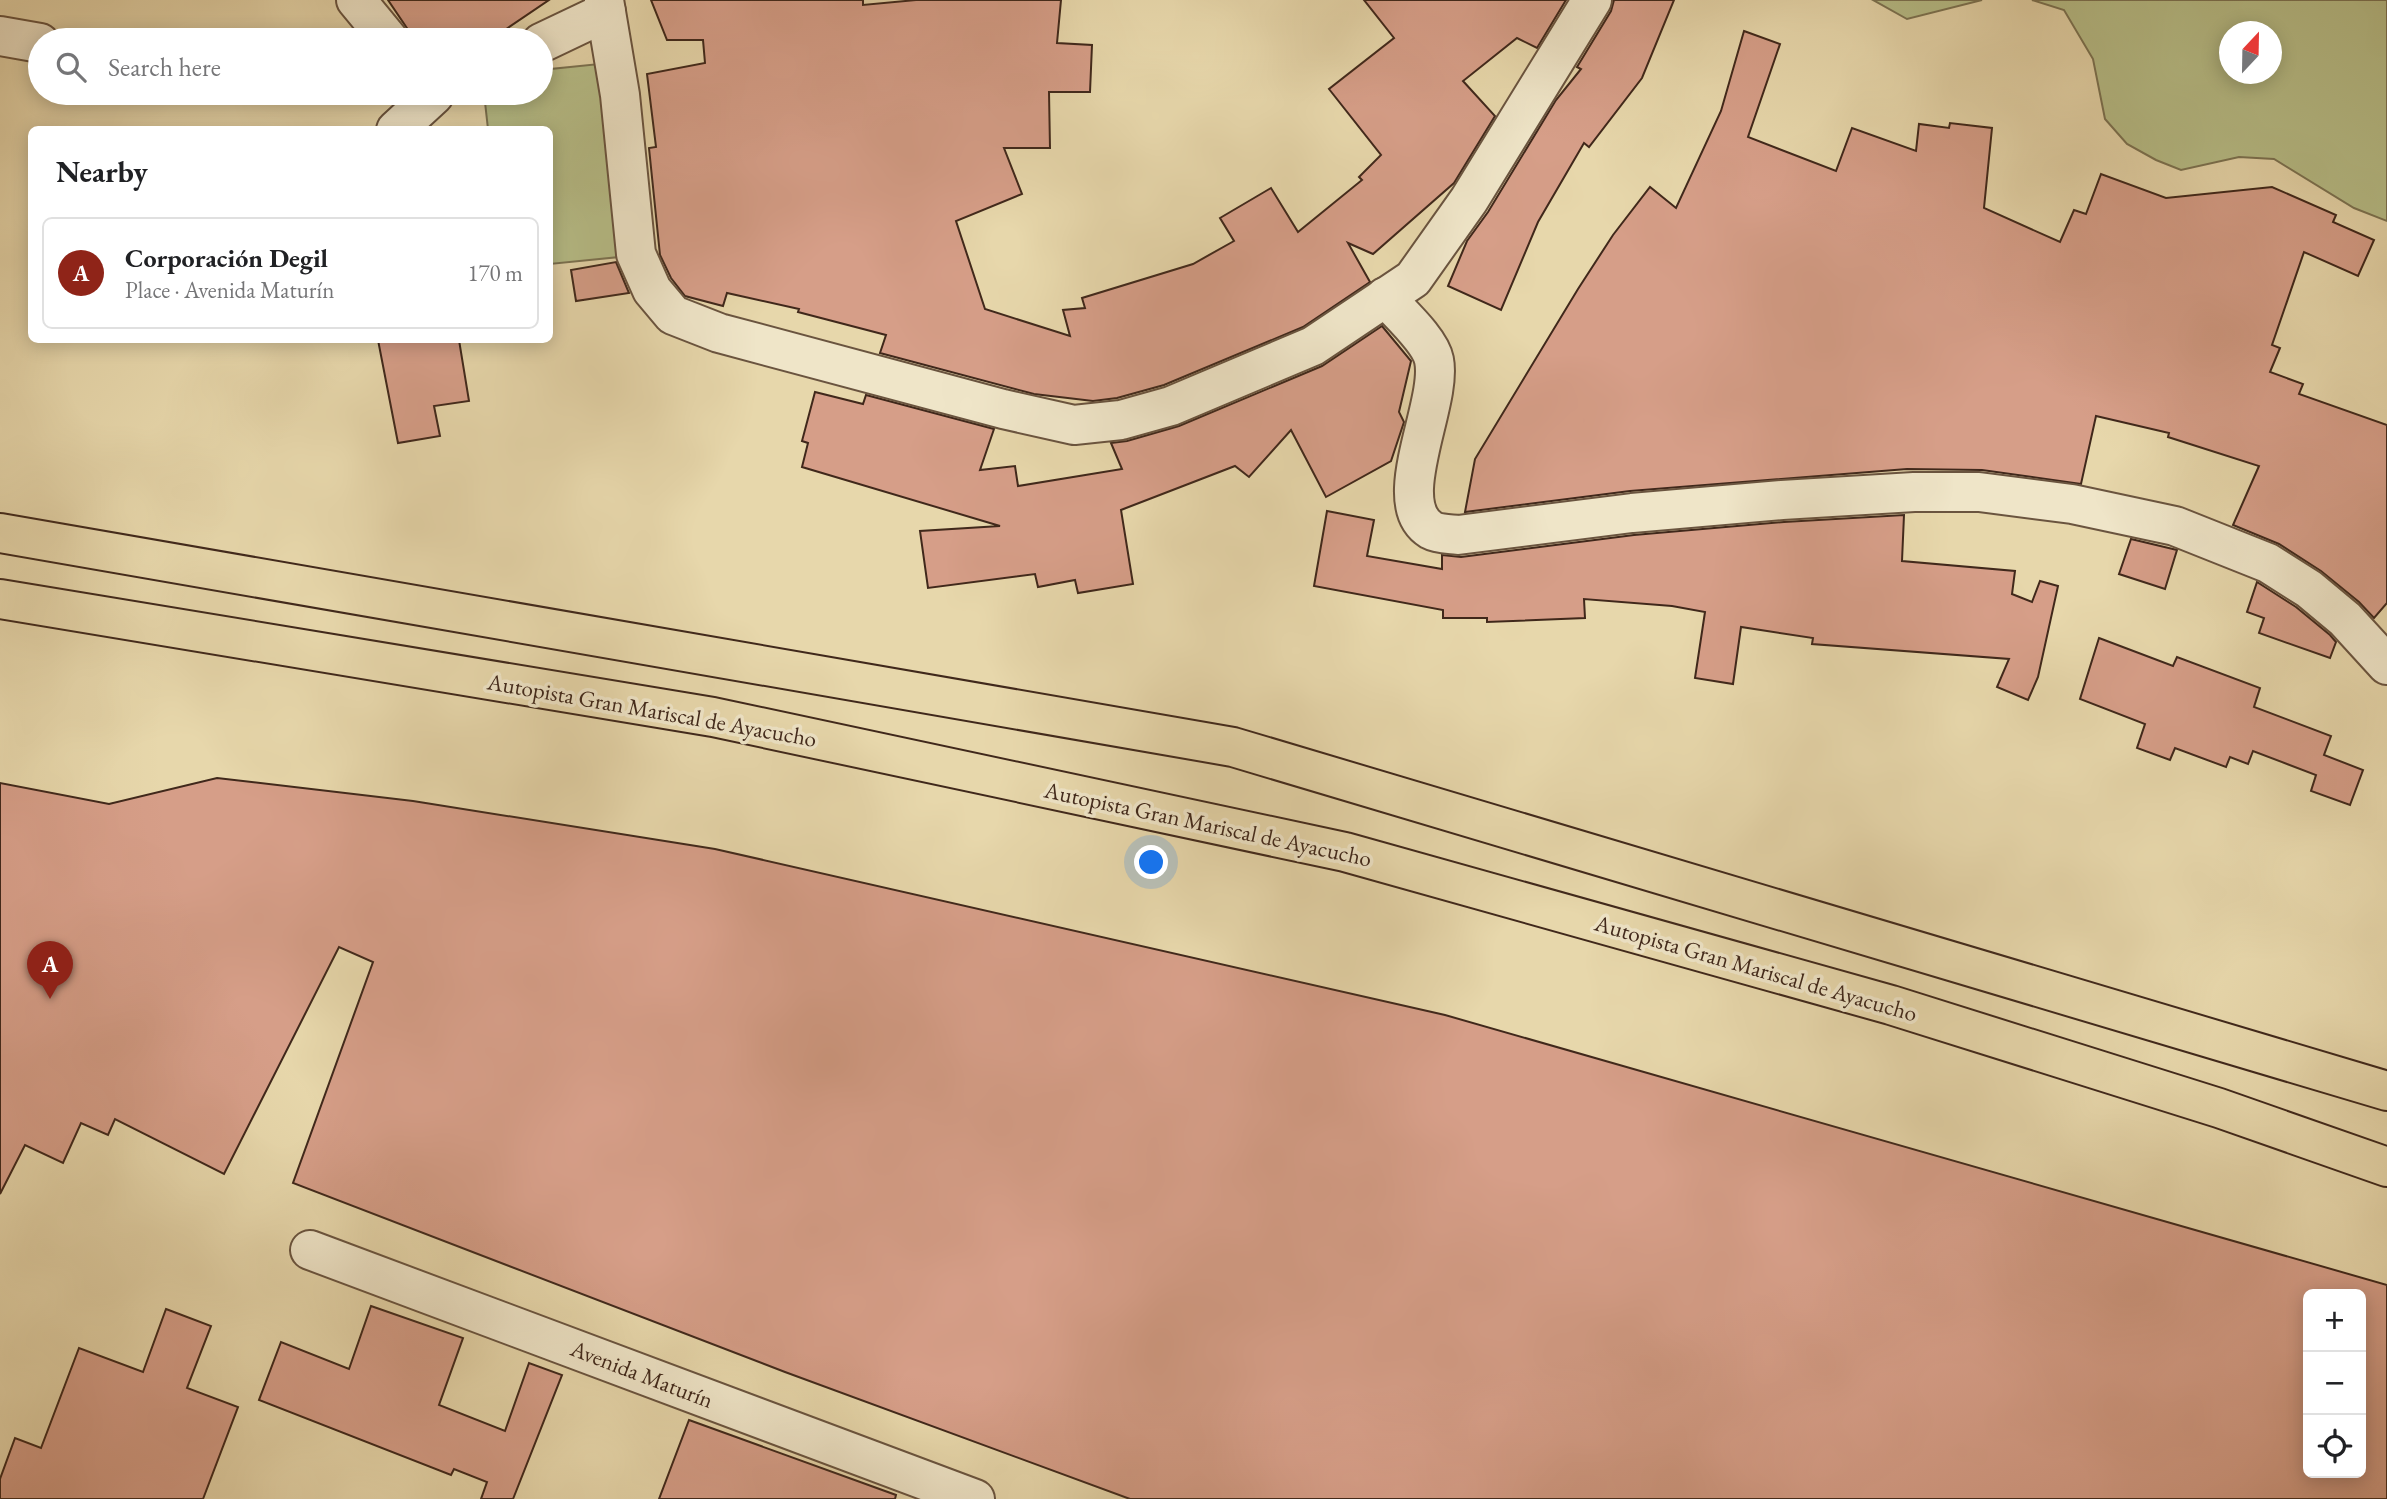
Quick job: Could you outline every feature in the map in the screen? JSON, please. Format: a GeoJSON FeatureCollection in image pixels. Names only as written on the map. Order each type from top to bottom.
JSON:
{"type":"FeatureCollection","features":[{"type":"Feature","properties":{"kind":"highway"},"geometry":{"type":"LineString","coordinates":[[0,533],[1233,747],[2387,1091]]}},
{"type":"Feature","properties":{"kind":"highway","name":"Autopista Gran Mariscal de Ayacucho"},"geometry":{"type":"LineString","coordinates":[[0,599],[713,717],[1345,852],[1891,1005],[2218,1108],[2387,1167]]}},
{"type":"Feature","properties":{"kind":"street"},"geometry":{"type":"LineString","coordinates":[[356,0],[379,28]]}},
{"type":"Feature","properties":{"kind":"street"},"geometry":{"type":"LineString","coordinates":[[553,36],[605,6],[620,95],[636,254],[652,290],[673,316],[719,333],[1024,415],[1074,425],[1121,420],[1171,406],[1313,346],[1413,278],[1469,200],[1592,0]]}},
{"type":"Feature","properties":{"kind":"street"},"geometry":{"type":"LineString","coordinates":[[0,36],[28,41]]}},
{"type":"Feature","properties":{"kind":"street"},"geometry":{"type":"LineString","coordinates":[[400,126],[422,105]]}},
{"type":"Feature","properties":{"kind":"street"},"geometry":{"type":"LineString","coordinates":[[1385,297],[1426,343],[1434,358],[1436,383],[1414,481],[1415,505],[1419,519],[1433,531],[1458,535],[1632,513],[1782,499],[1914,492],[1979,492],[2072,504],[2175,526],[2268,563],[2309,589],[2344,619],[2387,665]]}},
{"type":"Feature","properties":{"kind":"street","name":"Avenida Maturín"},"geometry":{"type":"LineString","coordinates":[[310,1250],[975,1499]]}},
{"type":"Feature","properties":{"kind":"green space"},"geometry":{"type":"Polygon","coordinates":[[[1873,0],[1982,0],[1907,19],[1873,0]]]}},
{"type":"Feature","properties":{"kind":"green space"},"geometry":{"type":"Polygon","coordinates":[[[2032,0],[2387,0],[2387,221],[2354,208],[2274,159],[2239,157],[2181,170],[2156,160],[2127,144],[2105,119],[2093,59],[2064,10],[2032,0]]]}},
{"type":"Feature","properties":{"kind":"green space"},"geometry":{"type":"Polygon","coordinates":[[[599,64],[619,257],[553,264],[553,126],[488,126],[485,105],[553,105],[553,69],[599,64]]]}},
{"type":"Feature","properties":{"kind":"building"},"geometry":{"type":"Polygon","coordinates":[[[388,0],[549,0],[508,28],[407,28],[388,0]]]}},
{"type":"Feature","properties":{"kind":"building"},"geometry":{"type":"Polygon","coordinates":[[[651,0],[863,0],[863,5],[916,0],[1061,0],[1057,43],[1092,45],[1090,92],[1049,92],[1050,148],[1004,148],[1022,194],[956,221],[985,309],[1070,336],[1063,310],[1085,308],[1082,298],[1193,264],[1234,241],[1220,218],[1271,188],[1298,232],[1362,180],[1359,177],[1381,155],[1329,89],[1394,38],[1364,0],[1566,0],[1537,48],[1517,38],[1463,81],[1495,116],[1454,183],[1373,254],[1348,243],[1370,282],[1303,327],[1164,385],[1117,398],[1093,401],[1034,394],[880,353],[886,335],[798,312],[799,309],[727,293],[723,306],[685,296],[671,278],[660,255],[649,148],[656,147],[647,74],[705,63],[703,40],[667,40],[651,0]]]}},
{"type":"Feature","properties":{"kind":"building"},"geometry":{"type":"Polygon","coordinates":[[[1614,0],[1674,0],[1642,78],[1589,147],[1584,143],[1538,222],[1501,310],[1448,286],[1467,241],[1488,212],[1556,100],[1581,69],[1577,67],[1611,11],[1614,0]]]}},
{"type":"Feature","properties":{"kind":"building"},"geometry":{"type":"Polygon","coordinates":[[[1744,31],[1780,44],[1748,137],[1836,171],[1852,128],[1916,151],[1919,124],[1949,128],[1950,123],[1992,128],[1984,208],[2060,242],[2074,210],[2086,214],[2101,174],[2166,198],[2272,187],[2336,215],[2333,222],[2374,240],[2358,276],[2304,252],[2272,345],[2280,348],[2270,372],[2303,384],[2299,394],[2387,425],[2387,603],[2374,618],[2321,571],[2279,544],[2233,525],[2259,466],[2168,437],[2169,433],[2096,416],[2081,484],[1982,470],[1907,469],[1630,491],[1465,512],[1475,459],[1613,235],[1650,187],[1676,208],[1721,111],[1744,31]]]}},
{"type":"Feature","properties":{"kind":"building"},"geometry":{"type":"Polygon","coordinates":[[[616,262],[629,293],[576,301],[571,270],[616,262]]]}},
{"type":"Feature","properties":{"kind":"building"},"geometry":{"type":"Polygon","coordinates":[[[1382,326],[1411,361],[1399,412],[1404,422],[1391,461],[1326,497],[1291,430],[1249,477],[1235,466],[1121,510],[1133,584],[1078,593],[1075,580],[1038,587],[1035,574],[928,588],[920,531],[1000,526],[802,467],[808,443],[802,441],[815,392],[863,404],[866,395],[994,429],[980,470],[1015,466],[1018,486],[1122,469],[1111,443],[1179,426],[1322,366],[1382,326]]]}},
{"type":"Feature","properties":{"kind":"building"},"geometry":{"type":"Polygon","coordinates":[[[379,343],[459,343],[469,401],[434,406],[440,436],[398,443],[379,343]]]}},
{"type":"Feature","properties":{"kind":"building"},"geometry":{"type":"Polygon","coordinates":[[[1327,511],[1374,520],[1367,556],[1442,569],[1442,555],[1461,557],[1634,535],[1904,515],[1902,561],[2015,571],[2012,594],[2032,602],[2040,581],[2058,586],[2038,677],[2028,700],[1997,687],[2009,659],[1812,644],[1813,638],[1741,627],[1733,684],[1695,678],[1705,612],[1672,606],[1584,599],[1585,618],[1487,622],[1487,618],[1443,618],[1443,610],[1314,586],[1327,511]]]}},
{"type":"Feature","properties":{"kind":"building"},"geometry":{"type":"Polygon","coordinates":[[[2131,539],[2177,550],[2165,589],[2119,574],[2131,539]]]}},
{"type":"Feature","properties":{"kind":"building"},"geometry":{"type":"Polygon","coordinates":[[[2257,582],[2296,607],[2330,635],[2336,642],[2330,658],[2259,633],[2264,618],[2247,612],[2257,582]]]}},
{"type":"Feature","properties":{"kind":"building"},"geometry":{"type":"Polygon","coordinates":[[[2099,638],[2173,666],[2177,657],[2260,688],[2254,707],[2331,736],[2324,755],[2363,770],[2350,805],[2311,791],[2316,775],[2253,751],[2248,764],[2230,757],[2226,767],[2175,748],[2170,760],[2137,748],[2145,724],[2080,699],[2099,638]]]}},
{"type":"Feature","properties":{"kind":"building"},"geometry":{"type":"Polygon","coordinates":[[[217,778],[413,801],[715,849],[1445,1015],[2387,1285],[2387,1499],[1130,1499],[785,1372],[293,1183],[373,962],[339,947],[224,1174],[115,1119],[108,1135],[81,1123],[63,1163],[25,1145],[0,1194],[0,783],[109,804],[217,778]]]}},
{"type":"Feature","properties":{"kind":"building"},"geometry":{"type":"Polygon","coordinates":[[[371,1306],[463,1338],[439,1405],[505,1431],[529,1363],[562,1375],[513,1499],[481,1499],[487,1482],[454,1469],[451,1475],[259,1400],[281,1342],[349,1369],[371,1306]]]}},
{"type":"Feature","properties":{"kind":"building"},"geometry":{"type":"Polygon","coordinates":[[[166,1309],[211,1326],[187,1388],[238,1407],[203,1499],[0,1499],[0,1479],[15,1438],[41,1448],[79,1348],[143,1372],[166,1309]]]}},
{"type":"Feature","properties":{"kind":"building"},"geometry":{"type":"Polygon","coordinates":[[[689,1420],[896,1495],[895,1499],[659,1499],[689,1420]]]}},
{"type":"Feature","properties":{"kind":"place","name":"Corporación Degil"},"geometry":{"type":"Point","coordinates":[50,999]}}]}
